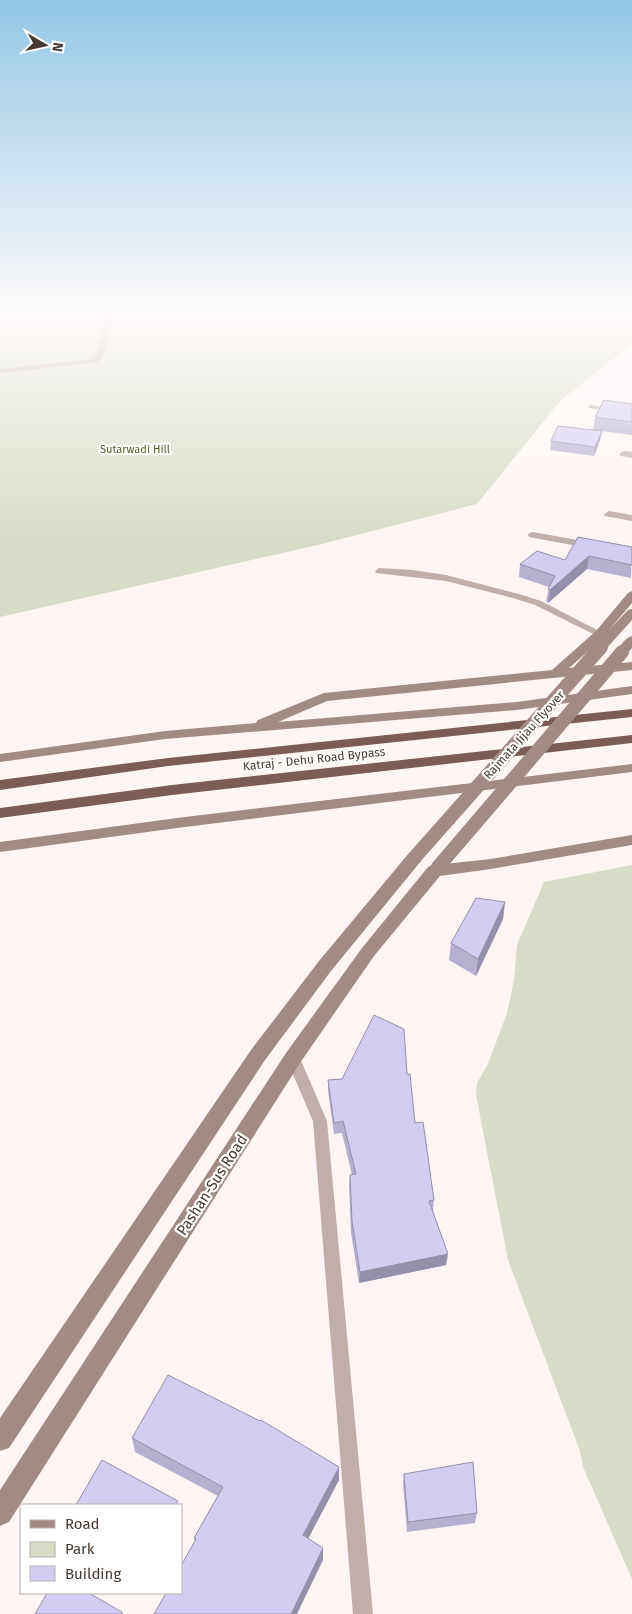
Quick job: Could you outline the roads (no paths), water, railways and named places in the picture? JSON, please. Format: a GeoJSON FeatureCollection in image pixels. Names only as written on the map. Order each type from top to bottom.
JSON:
{"type":"FeatureCollection","features":[{"type":"Feature","properties":{"kind":"highway","name":"Katraj - Dehu Road Bypass"},"geometry":{"type":"LineString","coordinates":[[0,785],[168,762],[632,713]]}},
{"type":"Feature","properties":{"kind":"highway","name":"Katraj - Dehu Road Bypass"},"geometry":{"type":"LineString","coordinates":[[0,813],[172,790],[632,739]]}},
{"type":"Feature","properties":{"kind":"street"},"geometry":{"type":"LineString","coordinates":[[609,514],[632,518]]}},
{"type":"Feature","properties":{"kind":"street"},"geometry":{"type":"LineString","coordinates":[[533,535],[632,553]]}},
{"type":"Feature","properties":{"kind":"street"},"geometry":{"type":"LineString","coordinates":[[555,674],[601,640],[632,595]]}},
{"type":"Feature","properties":{"kind":"street","name":"Rajmata Jijau Flyover"},"geometry":{"type":"LineString","coordinates":[[0,1439],[258,1056],[325,966],[415,857],[601,640],[632,613]]}},
{"type":"Feature","properties":{"kind":"street","name":"Rajmata Jijau Flyover"},"geometry":{"type":"LineString","coordinates":[[436,869],[632,640]]}},
{"type":"Feature","properties":{"kind":"street"},"geometry":{"type":"LineString","coordinates":[[250,728],[324,697],[632,666]]}},
{"type":"Feature","properties":{"kind":"street"},"geometry":{"type":"LineString","coordinates":[[0,758],[165,735],[517,706],[632,690]]}},
{"type":"Feature","properties":{"kind":"street"},"geometry":{"type":"LineString","coordinates":[[0,847],[140,827],[632,768]]}},
{"type":"Feature","properties":{"kind":"street"},"geometry":{"type":"LineString","coordinates":[[436,869],[491,864],[632,840]]}},
{"type":"Feature","properties":{"kind":"street","name":"Pashan-Sus Road"},"geometry":{"type":"LineString","coordinates":[[0,1513],[293,1058],[368,952],[436,869]]}},
{"type":"Feature","properties":{"kind":"lane"},"geometry":{"type":"LineString","coordinates":[[591,407],[632,413]]}},
{"type":"Feature","properties":{"kind":"lane"},"geometry":{"type":"LineString","coordinates":[[380,571],[412,573],[491,588],[538,603],[601,640]]}},
{"type":"Feature","properties":{"kind":"lane"},"geometry":{"type":"LineString","coordinates":[[293,1058],[320,1121],[363,1614]]}},
{"type":"Feature","properties":{"kind":"park label","name":"Sutarwadi Hill"},"geometry":{"type":"Point","coordinates":[135,449]}}]}
